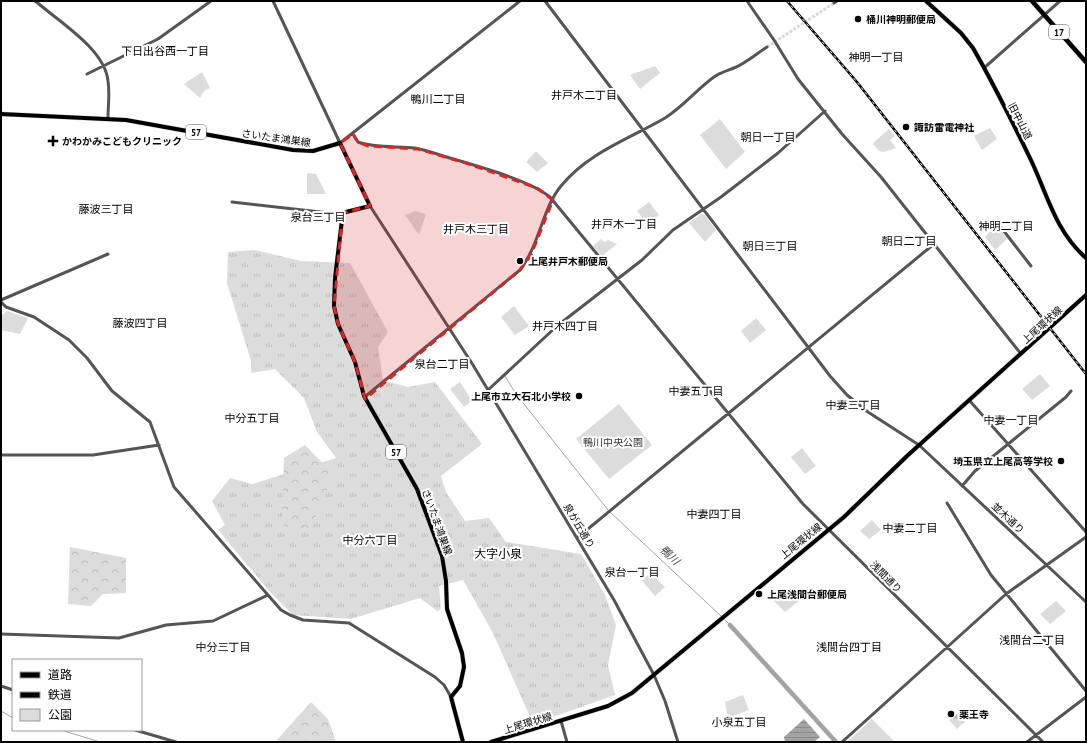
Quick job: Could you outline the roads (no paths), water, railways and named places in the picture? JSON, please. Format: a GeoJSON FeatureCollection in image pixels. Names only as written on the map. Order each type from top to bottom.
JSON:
{"type":"FeatureCollection","features":[{"type":"Feature","properties":{"kind":"highway","name":"17"},"geometry":{"type":"LineString","coordinates":[[1032,1],[1086,58]]}},
{"type":"Feature","properties":{"kind":"highway","name":"17"},"geometry":{"type":"LineString","coordinates":[[1036,1],[1086,62]]}},
{"type":"Feature","properties":{"kind":"main road","name":"旧中山道"},"geometry":{"type":"LineString","coordinates":[[926,1],[967,39],[984,68],[1031,160],[1057,222],[1071,244],[1086,258]]}},
{"type":"Feature","properties":{"kind":"main road","name":"さいたま鴻巣線"},"geometry":{"type":"LineString","coordinates":[[1,114],[108,118],[293,150],[313,151],[340,143]]}},
{"type":"Feature","properties":{"kind":"main road"},"geometry":{"type":"LineString","coordinates":[[338,214],[370,206],[340,143]]}},
{"type":"Feature","properties":{"kind":"main road","name":"さいたま鴻巣線"},"geometry":{"type":"LineString","coordinates":[[338,214],[342,220],[336,260],[334,306],[342,336],[355,362],[365,399],[418,489],[442,556],[446,581],[447,609],[455,638],[462,653],[464,667],[462,682],[458,690],[451,696]]}},
{"type":"Feature","properties":{"kind":"main road","name":"上尾環状線"},"geometry":{"type":"LineString","coordinates":[[491,742],[561,721],[616,702],[632,693],[828,530],[1086,295]]}},
{"type":"Feature","properties":{"kind":"main road"},"geometry":{"type":"LineString","coordinates":[[451,696],[463,742]]}},
{"type":"Feature","properties":{"kind":"street"},"geometry":{"type":"LineString","coordinates":[[36,1],[87,44],[96,53],[105,66],[108,80],[108,118]]}},
{"type":"Feature","properties":{"kind":"street"},"geometry":{"type":"LineString","coordinates":[[87,74],[158,39],[211,1]]}},
{"type":"Feature","properties":{"kind":"street"},"geometry":{"type":"LineString","coordinates":[[273,1],[340,143],[520,1]]}},
{"type":"Feature","properties":{"kind":"street","name":"並木通り"},"geometry":{"type":"LineString","coordinates":[[545,1],[830,376],[859,406],[920,445],[1086,602]]}},
{"type":"Feature","properties":{"kind":"street"},"geometry":{"type":"LineString","coordinates":[[747,1],[774,40],[798,79],[842,134],[881,177],[1021,354]]}},
{"type":"Feature","properties":{"kind":"street"},"geometry":{"type":"LineString","coordinates":[[984,68],[1046,15],[1060,1]]}},
{"type":"Feature","properties":{"kind":"street"},"geometry":{"type":"LineString","coordinates":[[365,399],[367,394],[520,270],[531,255],[552,200],[562,186],[600,152],[679,108],[720,73],[733,69],[767,47]]}},
{"type":"Feature","properties":{"kind":"street"},"geometry":{"type":"LineString","coordinates":[[488,390],[558,326],[642,260],[673,230],[704,210],[778,153],[825,111]]}},
{"type":"Feature","properties":{"kind":"street","name":"浅間通り"},"geometry":{"type":"LineString","coordinates":[[353,134],[358,142],[368,146],[397,145],[418,149],[466,163],[537,188],[552,200],[784,483],[828,530],[1043,742]]}},
{"type":"Feature","properties":{"kind":"street"},"geometry":{"type":"LineString","coordinates":[[232,202],[338,214]]}},
{"type":"Feature","properties":{"kind":"street","name":"泉が丘通り"},"geometry":{"type":"LineString","coordinates":[[370,206],[488,390],[614,600],[654,675],[665,701],[678,742]]}},
{"type":"Feature","properties":{"kind":"street"},"geometry":{"type":"LineString","coordinates":[[996,221],[1031,266]]}},
{"type":"Feature","properties":{"kind":"street"},"geometry":{"type":"LineString","coordinates":[[577,538],[934,244]]}},
{"type":"Feature","properties":{"kind":"street"},"geometry":{"type":"LineString","coordinates":[[108,254],[1,301],[6,307],[34,317],[73,343],[112,391],[150,422],[168,475],[174,487],[282,610],[296,618],[349,623],[391,651],[435,677],[444,685],[451,696]]}},
{"type":"Feature","properties":{"kind":"street"},"geometry":{"type":"LineString","coordinates":[[962,486],[975,471],[1072,391]]}},
{"type":"Feature","properties":{"kind":"street"},"geometry":{"type":"LineString","coordinates":[[969,400],[1086,532]]}},
{"type":"Feature","properties":{"kind":"street"},"geometry":{"type":"LineString","coordinates":[[1,455],[93,455],[159,445]]}},
{"type":"Feature","properties":{"kind":"street"},"geometry":{"type":"LineString","coordinates":[[947,503],[991,575],[1086,691]]}},
{"type":"Feature","properties":{"kind":"street"},"geometry":{"type":"LineString","coordinates":[[842,742],[1006,594],[1086,537]]}},
{"type":"Feature","properties":{"kind":"street"},"geometry":{"type":"LineString","coordinates":[[1,634],[119,638],[166,625],[213,621],[268,595]]}},
{"type":"Feature","properties":{"kind":"street"},"geometry":{"type":"LineString","coordinates":[[1,686],[12,690]]}},
{"type":"Feature","properties":{"kind":"street"},"geometry":{"type":"LineString","coordinates":[[1027,742],[1086,697]]}},
{"type":"Feature","properties":{"kind":"street"},"geometry":{"type":"LineString","coordinates":[[561,721],[567,742]]}},
{"type":"Feature","properties":{"kind":"street"},"geometry":{"type":"LineString","coordinates":[[138,731],[176,742]]}},
{"type":"Feature","properties":{"kind":"waterway","name":"鴨川"},"geometry":{"type":"LineString","coordinates":[[505,376],[516,394],[608,510]]}},
{"type":"Feature","properties":{"kind":"waterway","name":"鴨川"},"geometry":{"type":"LineString","coordinates":[[610,512],[722,617]]}},
{"type":"Feature","properties":{"kind":"waterway","name":"鴨川"},"geometry":{"type":"LineString","coordinates":[[724,619],[730,625]]}},
{"type":"Feature","properties":{"kind":"waterway","name":"鴨川"},"geometry":{"type":"LineString","coordinates":[[730,625],[836,742]]}},
{"type":"Feature","properties":{"kind":"waterway"},"geometry":{"type":"LineString","coordinates":[[1,711],[12,717]]}},
{"type":"Feature","properties":{"kind":"waterway"},"geometry":{"type":"LineString","coordinates":[[64,731],[100,742]]}},
{"type":"Feature","properties":{"kind":"tunnel"},"geometry":{"type":"LineString","coordinates":[[767,47],[834,3]]}},
{"type":"Feature","properties":{"kind":"railway"},"geometry":{"type":"LineString","coordinates":[[787,1],[857,82],[1086,374]]}},
{"type":"Feature","properties":{"kind":"place","name":"桶川神明郵便局"},"geometry":{"type":"Point","coordinates":[858,19]}},
{"type":"Feature","properties":{"kind":"place","name":"諏訪雷電神社"},"geometry":{"type":"Point","coordinates":[906,127]}},
{"type":"Feature","properties":{"kind":"place","name":"かわかみこどもクリニック"},"geometry":{"type":"Point","coordinates":[53,141]}},
{"type":"Feature","properties":{"kind":"place","name":"上尾井戸木郵便局"},"geometry":{"type":"Point","coordinates":[520,261]}},
{"type":"Feature","properties":{"kind":"place","name":"上尾市立大石北小学校"},"geometry":{"type":"Point","coordinates":[579,396]}},
{"type":"Feature","properties":{"kind":"place","name":"埼玉県立上尾高等学校"},"geometry":{"type":"Point","coordinates":[1061,461]}},
{"type":"Feature","properties":{"kind":"place","name":"上尾浅間台郵便局"},"geometry":{"type":"Point","coordinates":[759,594]}},
{"type":"Feature","properties":{"kind":"place","name":"薬王寺"},"geometry":{"type":"Point","coordinates":[951,714]}},
{"type":"Feature","properties":{"kind":"district","name":"下日出谷西一丁目"},"geometry":{"type":"Point","coordinates":[165,51]}},
{"type":"Feature","properties":{"kind":"district","name":"神明一丁目"},"geometry":{"type":"Point","coordinates":[876,57]}},
{"type":"Feature","properties":{"kind":"district","name":"井戸木二丁目"},"geometry":{"type":"Point","coordinates":[584,95]}},
{"type":"Feature","properties":{"kind":"district","name":"鴨川二丁目"},"geometry":{"type":"Point","coordinates":[438,99]}},
{"type":"Feature","properties":{"kind":"district","name":"朝日一丁目"},"geometry":{"type":"Point","coordinates":[768,137]}},
{"type":"Feature","properties":{"kind":"district","name":"藤波三丁目"},"geometry":{"type":"Point","coordinates":[106,209]}},
{"type":"Feature","properties":{"kind":"district","name":"泉台三丁目"},"geometry":{"type":"Point","coordinates":[318,217]}},
{"type":"Feature","properties":{"kind":"district","name":"井戸木一丁目"},"geometry":{"type":"Point","coordinates":[624,224]}},
{"type":"Feature","properties":{"kind":"district","name":"神明二丁目"},"geometry":{"type":"Point","coordinates":[1006,226]}},
{"type":"Feature","properties":{"kind":"district","name":"井戸木三丁目"},"geometry":{"type":"Point","coordinates":[476,229]}},
{"type":"Feature","properties":{"kind":"district","name":"朝日二丁目"},"geometry":{"type":"Point","coordinates":[909,241]}},
{"type":"Feature","properties":{"kind":"district","name":"朝日三丁目"},"geometry":{"type":"Point","coordinates":[770,246]}},
{"type":"Feature","properties":{"kind":"district","name":"藤波四丁目"},"geometry":{"type":"Point","coordinates":[140,323]}},
{"type":"Feature","properties":{"kind":"district","name":"井戸木四丁目"},"geometry":{"type":"Point","coordinates":[565,326]}},
{"type":"Feature","properties":{"kind":"district","name":"泉台二丁目"},"geometry":{"type":"Point","coordinates":[442,364]}},
{"type":"Feature","properties":{"kind":"district","name":"中妻五丁目"},"geometry":{"type":"Point","coordinates":[696,391]}},
{"type":"Feature","properties":{"kind":"district","name":"中妻三丁目"},"geometry":{"type":"Point","coordinates":[853,405]}},
{"type":"Feature","properties":{"kind":"district","name":"中分五丁目"},"geometry":{"type":"Point","coordinates":[252,418]}},
{"type":"Feature","properties":{"kind":"district","name":"中妻一丁目"},"geometry":{"type":"Point","coordinates":[1011,420]}},
{"type":"Feature","properties":{"kind":"district","name":"中妻四丁目"},"geometry":{"type":"Point","coordinates":[714,514]}},
{"type":"Feature","properties":{"kind":"district","name":"中妻二丁目"},"geometry":{"type":"Point","coordinates":[910,528]}},
{"type":"Feature","properties":{"kind":"district","name":"中分六丁目"},"geometry":{"type":"Point","coordinates":[370,540]}},
{"type":"Feature","properties":{"kind":"district","name":"大字小泉"},"geometry":{"type":"Point","coordinates":[498,553]}},
{"type":"Feature","properties":{"kind":"district","name":"泉台一丁目"},"geometry":{"type":"Point","coordinates":[632,572]}},
{"type":"Feature","properties":{"kind":"district","name":"浅間台二丁目"},"geometry":{"type":"Point","coordinates":[1032,640]}},
{"type":"Feature","properties":{"kind":"district","name":"中分三丁目"},"geometry":{"type":"Point","coordinates":[223,647]}},
{"type":"Feature","properties":{"kind":"district","name":"浅間台四丁目"},"geometry":{"type":"Point","coordinates":[849,647]}},
{"type":"Feature","properties":{"kind":"district","name":"小泉五丁目"},"geometry":{"type":"Point","coordinates":[739,722]}},
{"type":"Feature","properties":{"kind":"park label","name":"鴨川中央公園"},"geometry":{"type":"Point","coordinates":[613,442]}}]}
